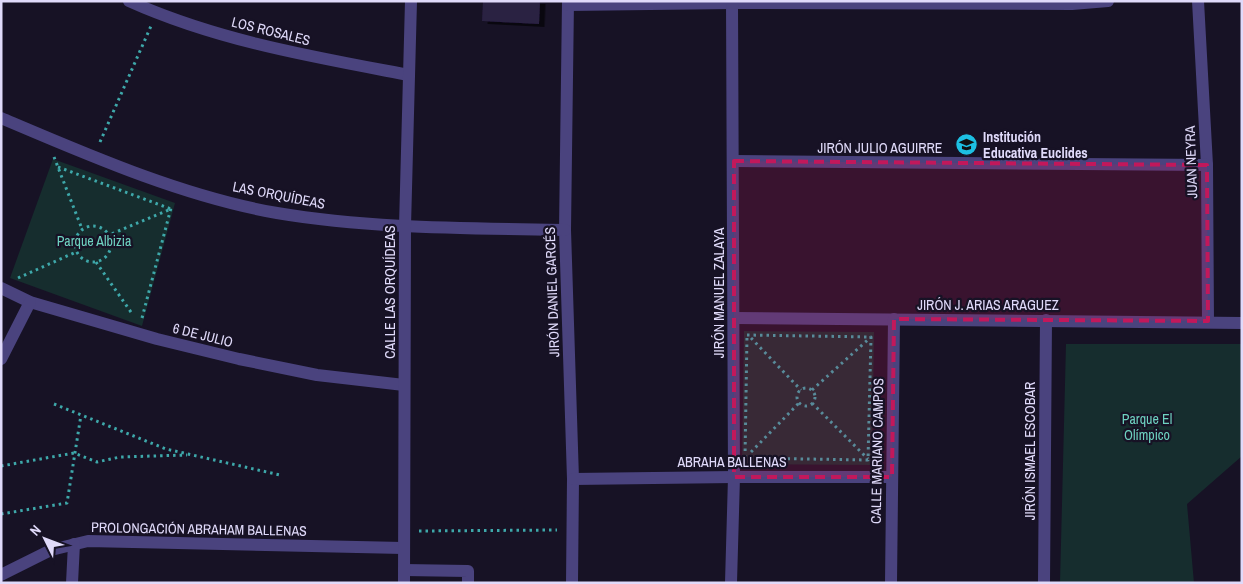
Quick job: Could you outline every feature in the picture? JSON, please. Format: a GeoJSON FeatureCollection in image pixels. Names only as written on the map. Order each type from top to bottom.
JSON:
{"type":"FeatureCollection","features":[{"type":"Feature","properties":{"kind":"street","name":"LOS ROSALES"},"geometry":{"type":"LineString","coordinates":[[129,1],[196,27],[248,42],[312,57],[409,75]]}},
{"type":"Feature","properties":{"kind":"street","name":"CALLE LAS ORQUÍDEAS"},"geometry":{"type":"LineString","coordinates":[[404,576],[405,226],[411,1]]}},
{"type":"Feature","properties":{"kind":"street"},"geometry":{"type":"LineString","coordinates":[[568,3],[1072,4],[1108,1]]}},
{"type":"Feature","properties":{"kind":"street","name":"JUAN NEYRA"},"geometry":{"type":"LineString","coordinates":[[1198,1],[1207,165],[1208,321]]}},
{"type":"Feature","properties":{"kind":"street","name":"JIRÓN DANIEL GARCÉS"},"geometry":{"type":"LineString","coordinates":[[568,3],[565,230],[573,479],[572,583]]}},
{"type":"Feature","properties":{"kind":"street","name":"JIRÓN MANUEL ZALAYA"},"geometry":{"type":"LineString","coordinates":[[731,583],[735,318],[732,3]]}},
{"type":"Feature","properties":{"kind":"street","name":"LAS ORQUÍDEAS"},"geometry":{"type":"LineString","coordinates":[[1,118],[176,187],[275,213],[327,220],[405,226],[565,230]]}},
{"type":"Feature","properties":{"kind":"street","name":"JIRÓN JULIO AGUIRRE"},"geometry":{"type":"LineString","coordinates":[[734,162],[1207,165]]}},
{"type":"Feature","properties":{"kind":"street","name":"6 DE JULIO"},"geometry":{"type":"LineString","coordinates":[[5,285],[30,302],[139,329],[239,359],[317,375],[404,385]]}},
{"type":"Feature","properties":{"kind":"street"},"geometry":{"type":"LineString","coordinates":[[1,359],[30,302]]}},
{"type":"Feature","properties":{"kind":"street","name":"JIRÓN J. ARIAS ARAGUEZ"},"geometry":{"type":"LineString","coordinates":[[735,318],[1242,322]]}},
{"type":"Feature","properties":{"kind":"street","name":"CALLE MARIANO CAMPOS"},"geometry":{"type":"LineString","coordinates":[[891,583],[894,319]]}},
{"type":"Feature","properties":{"kind":"street","name":"JIRÓN ISMAEL ESCOBAR"},"geometry":{"type":"LineString","coordinates":[[1044,583],[1046,320]]}},
{"type":"Feature","properties":{"kind":"street","name":"ABRAHA BALLENAS"},"geometry":{"type":"LineString","coordinates":[[573,479],[734,476],[892,477]]}},
{"type":"Feature","properties":{"kind":"street","name":"PROLONGACIÓN ABRAHAM BALLENAS"},"geometry":{"type":"LineString","coordinates":[[1,575],[51,550],[88,541],[403,548]]}},
{"type":"Feature","properties":{"kind":"street"},"geometry":{"type":"LineString","coordinates":[[72,583],[74,544]]}},
{"type":"Feature","properties":{"kind":"street"},"geometry":{"type":"LineString","coordinates":[[404,576],[468,571],[468,583]]}},
{"type":"Feature","properties":{"kind":"path"},"geometry":{"type":"LineString","coordinates":[[94,156],[157,13]]}},
{"type":"Feature","properties":{"kind":"path"},"geometry":{"type":"LineString","coordinates":[[46,137],[82,229]]}},
{"type":"Feature","properties":{"kind":"path"},"geometry":{"type":"LineString","coordinates":[[58,167],[171,208]]}},
{"type":"Feature","properties":{"kind":"path"},"geometry":{"type":"LineString","coordinates":[[139,329],[176,187]]}},
{"type":"Feature","properties":{"kind":"path"},"geometry":{"type":"LineString","coordinates":[[109,235],[171,208]]}},
{"type":"Feature","properties":{"kind":"path"},"geometry":{"type":"LineString","coordinates":[[94,225],[100,226],[109,235],[111,240],[110,252],[96,262],[84,260],[76,252],[75,240],[77,234],[82,229],[94,225]]}},
{"type":"Feature","properties":{"kind":"path"},"geometry":{"type":"LineString","coordinates":[[5,285],[76,252]]}},
{"type":"Feature","properties":{"kind":"path"},"geometry":{"type":"LineString","coordinates":[[96,262],[139,329]]}},
{"type":"Feature","properties":{"kind":"path"},"geometry":{"type":"LineString","coordinates":[[735,318],[748,335],[801,390]]}},
{"type":"Feature","properties":{"kind":"path"},"geometry":{"type":"LineString","coordinates":[[812,390],[894,319]]}},
{"type":"Feature","properties":{"kind":"path"},"geometry":{"type":"LineString","coordinates":[[748,335],[871,337]]}},
{"type":"Feature","properties":{"kind":"path"},"geometry":{"type":"LineString","coordinates":[[745,458],[748,335]]}},
{"type":"Feature","properties":{"kind":"path"},"geometry":{"type":"LineString","coordinates":[[868,460],[871,337]]}},
{"type":"Feature","properties":{"kind":"path"},"geometry":{"type":"LineString","coordinates":[[805,388],[812,390],[815,400],[808,406],[799,403],[798,394],[801,390],[805,388]]}},
{"type":"Feature","properties":{"kind":"path"},"geometry":{"type":"LineString","coordinates":[[734,476],[745,458],[799,403]]}},
{"type":"Feature","properties":{"kind":"path"},"geometry":{"type":"LineString","coordinates":[[812,403],[868,460],[892,477]]}},
{"type":"Feature","properties":{"kind":"path"},"geometry":{"type":"LineString","coordinates":[[54,404],[166,449],[280,475]]}},
{"type":"Feature","properties":{"kind":"path"},"geometry":{"type":"LineString","coordinates":[[1,514],[67,503],[81,415]]}},
{"type":"Feature","properties":{"kind":"path"},"geometry":{"type":"LineString","coordinates":[[1,466],[74,453],[97,462],[120,457],[193,455]]}},
{"type":"Feature","properties":{"kind":"path"},"geometry":{"type":"LineString","coordinates":[[745,458],[868,460]]}},
{"type":"Feature","properties":{"kind":"path"},"geometry":{"type":"LineString","coordinates":[[403,531],[572,530]]}},
{"type":"Feature","properties":{"kind":"highlighted area"},"geometry":{"type":"Polygon","coordinates":[[[734,161],[1207,165],[1208,321],[894,319],[892,477],[734,477],[734,161]]]}},
{"type":"Feature","properties":{"kind":"green space","name":"Parque Albizia"},"geometry":{"type":"Polygon","coordinates":[[[53,159],[175,203],[142,326],[10,278],[53,159]]]}},
{"type":"Feature","properties":{"kind":"green space"},"geometry":{"type":"Polygon","coordinates":[[[744,331],[874,332],[872,465],[742,464],[744,331]]]}},
{"type":"Feature","properties":{"kind":"green space","name":"Parque El Olímpico"},"geometry":{"type":"Polygon","coordinates":[[[1066,344],[1242,344],[1242,456],[1187,504],[1194,583],[1060,583],[1066,344]]]}},
{"type":"Feature","properties":{"kind":"building"},"geometry":{"type":"Polygon","coordinates":[[[483,1],[540,1],[539,24],[482,21],[483,1]]]}},
{"type":"Feature","properties":{"kind":"place","name":"Institución Educativa Euclides"},"geometry":{"type":"Point","coordinates":[967,145]}}]}
